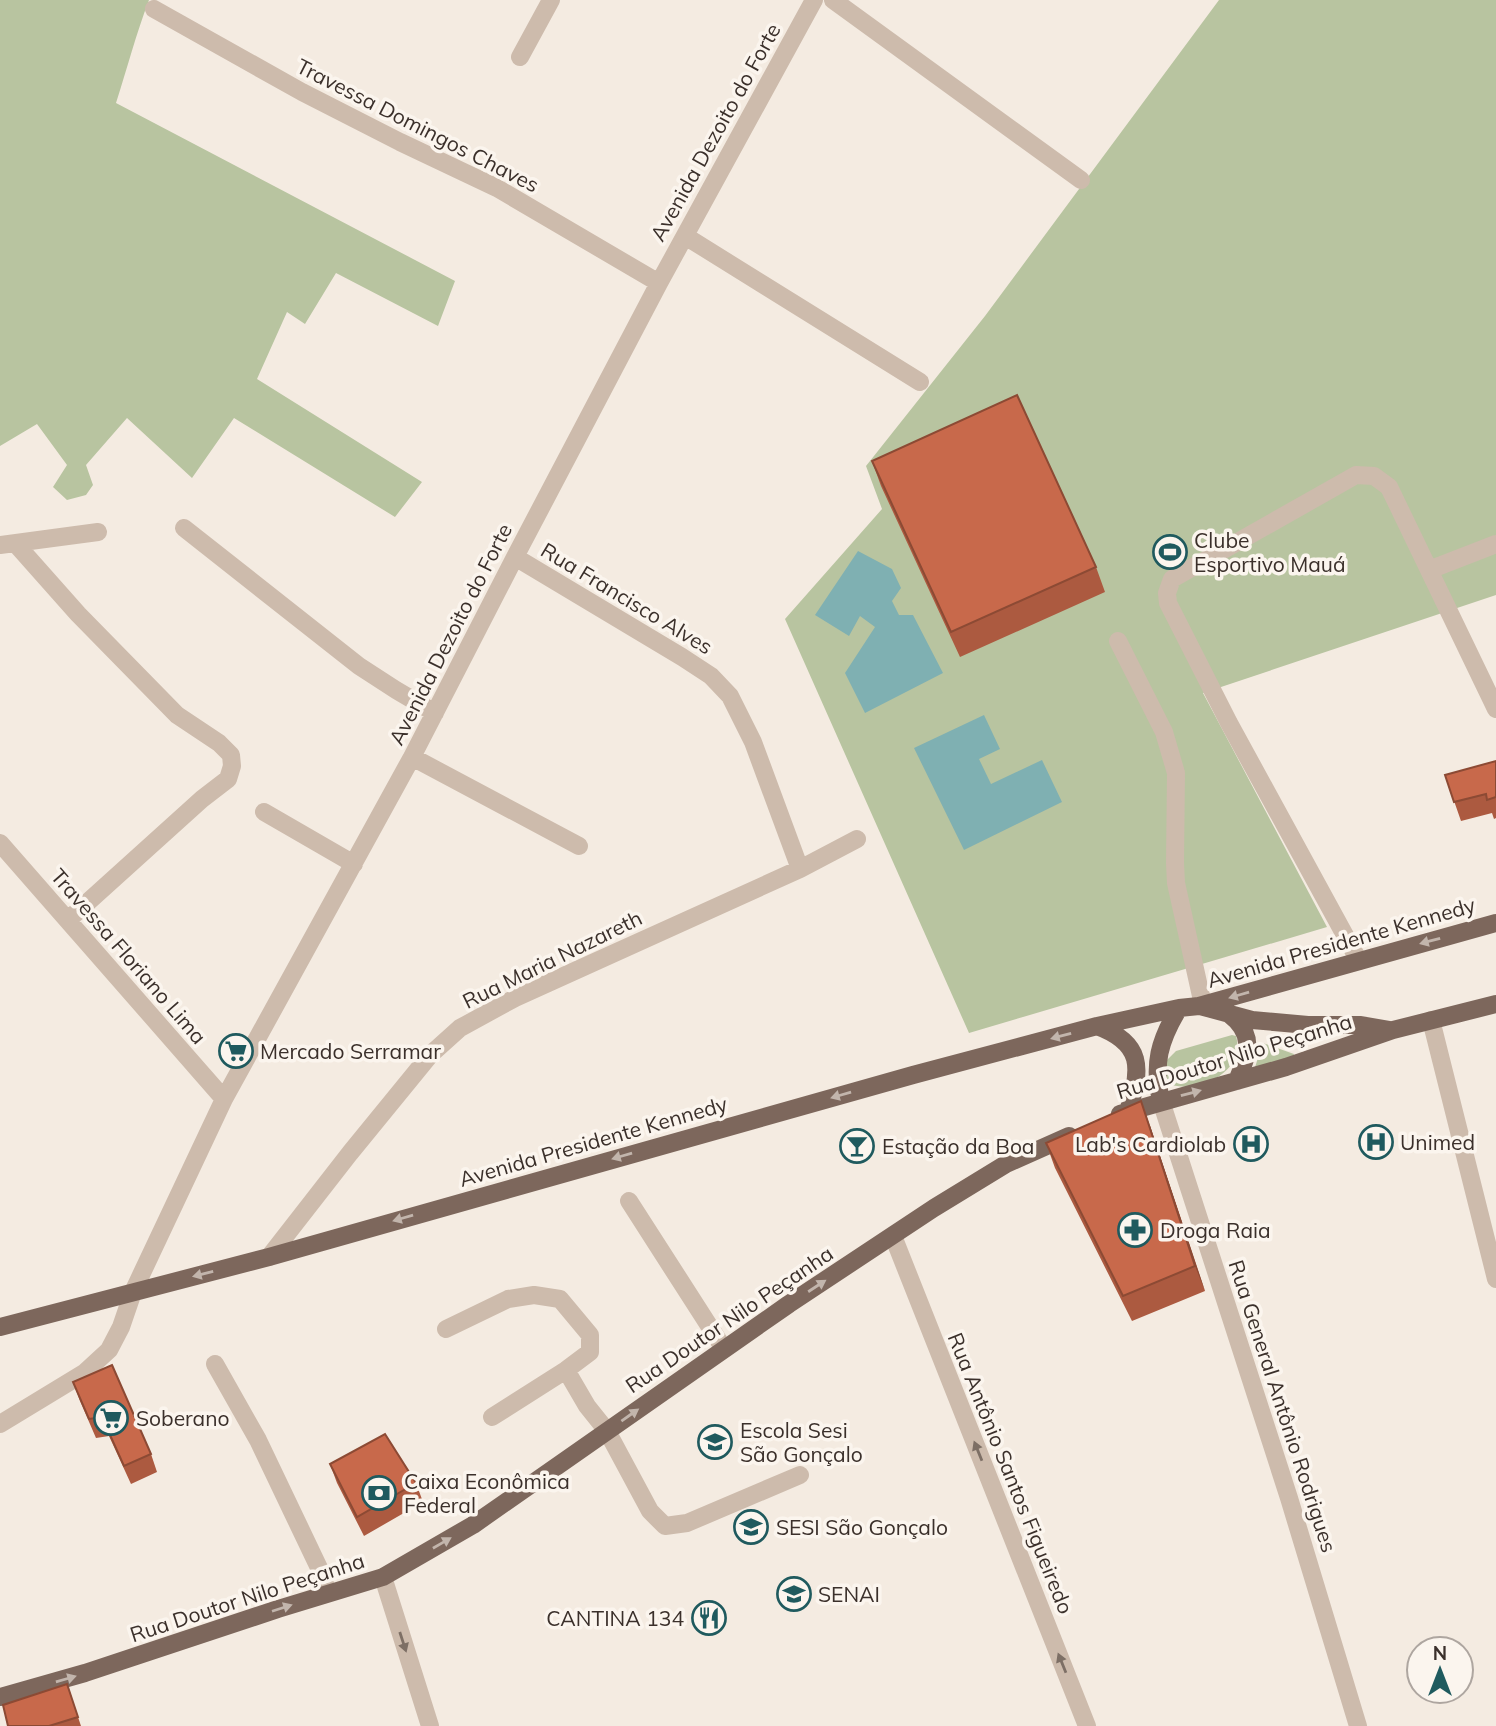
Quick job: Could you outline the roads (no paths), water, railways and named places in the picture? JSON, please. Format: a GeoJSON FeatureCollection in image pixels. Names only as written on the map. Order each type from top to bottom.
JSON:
{"type":"FeatureCollection","features":[{"type":"Feature","properties":{"kind":"main road","name":"Avenida Presidente Kennedy"},"geometry":{"type":"LineString","coordinates":[[0,1326],[269,1257],[913,1075],[1097,1026],[1201,1005],[1496,923]]}},
{"type":"Feature","properties":{"kind":"main road","name":"Rua Doutor Nilo Peçanha"},"geometry":{"type":"LineString","coordinates":[[1107,1119],[1161,1101],[1286,1067],[1393,1030],[1496,1004]]}},
{"type":"Feature","properties":{"kind":"main road","name":"Avenida Presidente Kennedy"},"geometry":{"type":"LineString","coordinates":[[1201,1005],[1252,1020],[1308,1025],[1361,1025],[1393,1030]]}},
{"type":"Feature","properties":{"kind":"main road"},"geometry":{"type":"LineString","coordinates":[[1161,1101],[1157,1085],[1158,1053],[1179,1008]]}},
{"type":"Feature","properties":{"kind":"main road"},"geometry":{"type":"LineString","coordinates":[[1229,1014],[1240,1023],[1248,1044],[1237,1081]]}},
{"type":"Feature","properties":{"kind":"main road"},"geometry":{"type":"LineString","coordinates":[[1097,1026],[1114,1032],[1134,1053],[1134,1093],[1128,1111]]}},
{"type":"Feature","properties":{"kind":"main road","name":"Rua Doutor Nilo Peçanha"},"geometry":{"type":"LineString","coordinates":[[0,1697],[85,1673],[383,1577],[473,1525],[789,1304],[934,1208],[1006,1164],[1086,1128]]}},
{"type":"Feature","properties":{"kind":"street"},"geometry":{"type":"LineString","coordinates":[[520,57],[551,0]]}},
{"type":"Feature","properties":{"kind":"street","name":"Avenida Dezoito do Forte"},"geometry":{"type":"LineString","coordinates":[[0,1424],[84,1373],[109,1350],[121,1327],[133,1292],[224,1099],[412,757],[659,283],[814,0]]}},
{"type":"Feature","properties":{"kind":"street"},"geometry":{"type":"LineString","coordinates":[[833,0],[1081,180]]}},
{"type":"Feature","properties":{"kind":"street","name":"Travessa Domingos Chaves"},"geometry":{"type":"LineString","coordinates":[[154,9],[302,92],[497,188],[659,283]]}},
{"type":"Feature","properties":{"kind":"street"},"geometry":{"type":"LineString","coordinates":[[685,236],[920,382]]}},
{"type":"Feature","properties":{"kind":"street"},"geometry":{"type":"LineString","coordinates":[[1359,961],[1229,723],[1168,603],[1167,593],[1172,579],[1356,475],[1374,476],[1389,487],[1496,709]]}},
{"type":"Feature","properties":{"kind":"street"},"geometry":{"type":"LineString","coordinates":[[184,528],[359,666],[435,713]]}},
{"type":"Feature","properties":{"kind":"street"},"geometry":{"type":"LineString","coordinates":[[8,544],[98,532]]}},
{"type":"Feature","properties":{"kind":"street"},"geometry":{"type":"LineString","coordinates":[[8,544],[177,715],[219,743],[231,755],[232,766],[228,779],[68,919]]}},
{"type":"Feature","properties":{"kind":"street"},"geometry":{"type":"LineString","coordinates":[[1429,570],[1496,544]]}},
{"type":"Feature","properties":{"kind":"street","name":"Rua Francisco Alves"},"geometry":{"type":"LineString","coordinates":[[515,557],[682,657],[711,676],[730,696],[753,742],[800,869]]}},
{"type":"Feature","properties":{"kind":"street"},"geometry":{"type":"LineString","coordinates":[[1118,642],[1164,732],[1176,774],[1176,883],[1201,1005]]}},
{"type":"Feature","properties":{"kind":"street"},"geometry":{"type":"LineString","coordinates":[[412,757],[579,846]]}},
{"type":"Feature","properties":{"kind":"street"},"geometry":{"type":"LineString","coordinates":[[264,812],[354,864]]}},
{"type":"Feature","properties":{"kind":"street","name":"Rua Maria Nazareth"},"geometry":{"type":"LineString","coordinates":[[269,1257],[430,1055],[460,1028],[515,998],[800,869],[857,839]]}},
{"type":"Feature","properties":{"kind":"street","name":"Travessa Floriano Lima"},"geometry":{"type":"LineString","coordinates":[[0,843],[224,1099]]}},
{"type":"Feature","properties":{"kind":"street"},"geometry":{"type":"LineString","coordinates":[[1431,1020],[1496,1279]]}},
{"type":"Feature","properties":{"kind":"street","name":"Rua General Antônio Rodrigues"},"geometry":{"type":"LineString","coordinates":[[1161,1101],[1289,1498],[1352,1724]]}},
{"type":"Feature","properties":{"kind":"street"},"geometry":{"type":"LineString","coordinates":[[629,1201],[724,1349]]}},
{"type":"Feature","properties":{"kind":"street","name":"Rua Antônio Santos Figueiredo"},"geometry":{"type":"LineString","coordinates":[[893,1236],[1087,1726]]}},
{"type":"Feature","properties":{"kind":"street"},"geometry":{"type":"LineString","coordinates":[[446,1329],[508,1299],[534,1295],[560,1299],[590,1335],[590,1352],[492,1417]]}},
{"type":"Feature","properties":{"kind":"street"},"geometry":{"type":"LineString","coordinates":[[215,1364],[258,1440],[320,1570],[328,1593]]}},
{"type":"Feature","properties":{"kind":"street"},"geometry":{"type":"LineString","coordinates":[[566,1370],[587,1406],[607,1431],[650,1511],[665,1526],[687,1523],[800,1475]]}},
{"type":"Feature","properties":{"kind":"street"},"geometry":{"type":"LineString","coordinates":[[383,1577],[430,1726]]}},
{"type":"Feature","properties":{"kind":"water"},"geometry":{"type":"Polygon","coordinates":[[[858,551],[892,569],[901,588],[892,601],[899,615],[913,615],[943,673],[865,713],[845,673],[875,627],[860,616],[849,636],[815,615],[858,551]]]}},
{"type":"Feature","properties":{"kind":"water"},"geometry":{"type":"Polygon","coordinates":[[[984,715],[1000,749],[979,759],[991,784],[1042,760],[1062,802],[964,850],[914,748],[984,715]]]}},
{"type":"Feature","properties":{"kind":"place","name":"Clube Esportivo Mauá"},"geometry":{"type":"Point","coordinates":[1170,552]}},
{"type":"Feature","properties":{"kind":"place","name":"Mercado Serramar"},"geometry":{"type":"Point","coordinates":[236,1051]}},
{"type":"Feature","properties":{"kind":"place","name":"Unimed"},"geometry":{"type":"Point","coordinates":[1376,1142]}},
{"type":"Feature","properties":{"kind":"place","name":"Lab's Cardiolab"},"geometry":{"type":"Point","coordinates":[1251,1144]}},
{"type":"Feature","properties":{"kind":"place","name":"Estação da Boa"},"geometry":{"type":"Point","coordinates":[857,1146]}},
{"type":"Feature","properties":{"kind":"place","name":"Droga Raia"},"geometry":{"type":"Point","coordinates":[1135,1230]}},
{"type":"Feature","properties":{"kind":"place","name":"Soberano"},"geometry":{"type":"Point","coordinates":[111,1418]}},
{"type":"Feature","properties":{"kind":"place","name":"Escola Sesi São Gonçalo"},"geometry":{"type":"Point","coordinates":[715,1442]}},
{"type":"Feature","properties":{"kind":"place","name":"Caixa Econômica Federal"},"geometry":{"type":"Point","coordinates":[379,1493]}},
{"type":"Feature","properties":{"kind":"place","name":"SESI São Gonçalo"},"geometry":{"type":"Point","coordinates":[751,1527]}},
{"type":"Feature","properties":{"kind":"place","name":"SENAI"},"geometry":{"type":"Point","coordinates":[794,1594]}},
{"type":"Feature","properties":{"kind":"place","name":"CANTINA 134"},"geometry":{"type":"Point","coordinates":[709,1618]}}]}
